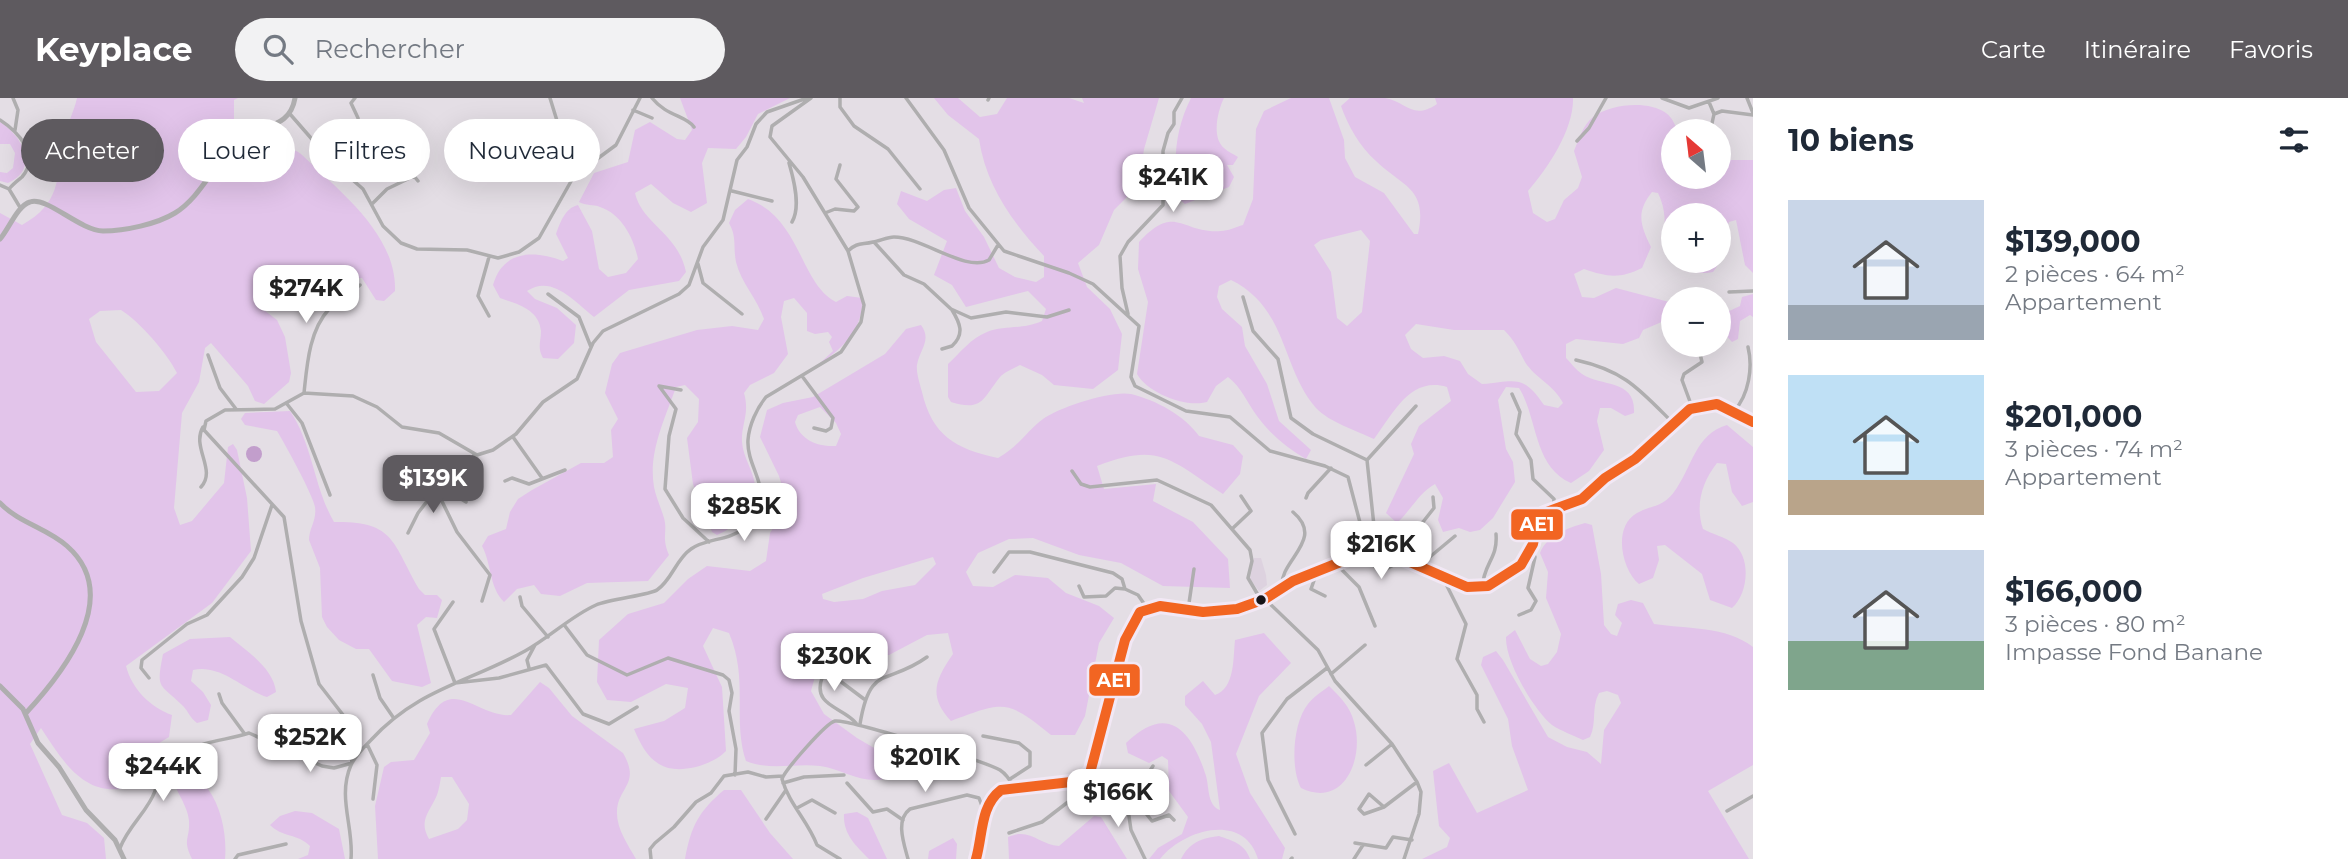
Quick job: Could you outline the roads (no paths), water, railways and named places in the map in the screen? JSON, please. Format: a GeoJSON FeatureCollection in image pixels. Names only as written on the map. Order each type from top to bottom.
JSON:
{"type":"FeatureCollection","features":[{"type":"Feature","properties":{"kind":"main road"},"geometry":{"type":"LineString","coordinates":[[0,239],[21,209],[30,202],[40,201],[82,226],[103,231],[160,220],[188,203],[219,159],[243,138],[282,122],[290,114],[295,98]]}},
{"type":"Feature","properties":{"kind":"main road"},"geometry":{"type":"LineString","coordinates":[[0,503],[18,518],[60,540],[74,553],[84,567],[91,591],[86,620],[70,657],[54,682],[26,713]]}},
{"type":"Feature","properties":{"kind":"main road"},"geometry":{"type":"LineString","coordinates":[[0,688],[26,713],[38,743],[62,771],[86,810],[120,848],[124,859]]}},
{"type":"Feature","properties":{"kind":"street"},"geometry":{"type":"LineString","coordinates":[[13,98],[18,110],[15,130]]}},
{"type":"Feature","properties":{"kind":"street"},"geometry":{"type":"LineString","coordinates":[[355,98],[351,103],[358,119]]}},
{"type":"Feature","properties":{"kind":"street"},"geometry":{"type":"LineString","coordinates":[[550,98],[556,119]]}},
{"type":"Feature","properties":{"kind":"street"},"geometry":{"type":"LineString","coordinates":[[600,157],[616,145],[640,98]]}},
{"type":"Feature","properties":{"kind":"street"},"geometry":{"type":"LineString","coordinates":[[652,98],[668,114],[688,120],[694,127]]}},
{"type":"Feature","properties":{"kind":"street"},"geometry":{"type":"LineString","coordinates":[[120,848],[127,830],[154,794],[156,784],[151,762],[154,754],[164,748],[185,758],[202,742],[238,738],[254,733],[322,766],[334,768],[352,763],[393,717],[422,697],[490,670],[604,602],[658,590],[691,549],[743,530],[754,518],[761,500],[761,487],[748,449],[750,429],[766,397],[841,352],[862,322],[863,298],[848,251],[803,177],[770,137],[772,126],[809,98]]}},
{"type":"Feature","properties":{"kind":"street"},"geometry":{"type":"LineString","coordinates":[[201,487],[207,473],[199,437],[206,421],[215,414],[236,410],[267,410],[287,404],[304,393],[361,398],[402,427],[439,433],[474,454],[493,450],[526,426],[543,402],[577,379],[591,347],[603,331],[679,294],[688,285],[703,247],[723,219],[732,191],[737,160],[761,117],[780,106],[809,98]]}},
{"type":"Feature","properties":{"kind":"street"},"geometry":{"type":"LineString","coordinates":[[840,98],[841,107],[854,126],[888,149],[920,189]]}},
{"type":"Feature","properties":{"kind":"street"},"geometry":{"type":"LineString","coordinates":[[906,98],[944,150],[969,208],[998,245],[1011,256],[1069,272],[1093,284],[1128,316],[1140,331],[1132,364],[1132,383],[1135,386],[1186,411],[1230,417],[1270,451],[1331,468],[1348,477],[1354,490],[1363,534],[1356,554]]}},
{"type":"Feature","properties":{"kind":"street"},"geometry":{"type":"LineString","coordinates":[[1128,316],[1122,288],[1120,256],[1128,242],[1163,205],[1163,151],[1168,133],[1174,124],[1174,112],[1182,98]]}},
{"type":"Feature","properties":{"kind":"street"},"geometry":{"type":"LineString","coordinates":[[1577,141],[1589,128],[1606,98]]}},
{"type":"Feature","properties":{"kind":"street"},"geometry":{"type":"LineString","coordinates":[[1661,98],[1685,107],[1709,103],[1718,98]]}},
{"type":"Feature","properties":{"kind":"street"},"geometry":{"type":"LineString","coordinates":[[1714,114],[1722,111],[1753,114],[1747,98]]}},
{"type":"Feature","properties":{"kind":"street"},"geometry":{"type":"LineString","coordinates":[[1709,103],[1714,114],[1713,119]]}},
{"type":"Feature","properties":{"kind":"street"},"geometry":{"type":"LineString","coordinates":[[633,110],[652,118]]}},
{"type":"Feature","properties":{"kind":"street"},"geometry":{"type":"LineString","coordinates":[[290,114],[309,136]]}},
{"type":"Feature","properties":{"kind":"street"},"geometry":{"type":"LineString","coordinates":[[0,120],[15,130],[25,144],[27,163],[24,173],[9,189]]}},
{"type":"Feature","properties":{"kind":"street"},"geometry":{"type":"LineString","coordinates":[[789,160],[794,185],[795,215],[792,222]]}},
{"type":"Feature","properties":{"kind":"street"},"geometry":{"type":"LineString","coordinates":[[825,213],[835,209],[854,211],[858,207],[836,179],[840,165]]}},
{"type":"Feature","properties":{"kind":"street"},"geometry":{"type":"LineString","coordinates":[[356,182],[373,203],[383,226],[401,243],[417,249],[467,250],[489,257],[508,256],[540,238],[571,182]]}},
{"type":"Feature","properties":{"kind":"street"},"geometry":{"type":"LineString","coordinates":[[373,203],[387,189],[402,182]]}},
{"type":"Feature","properties":{"kind":"street"},"geometry":{"type":"LineString","coordinates":[[0,185],[9,189],[21,209]]}},
{"type":"Feature","properties":{"kind":"street"},"geometry":{"type":"LineString","coordinates":[[732,191],[772,201]]}},
{"type":"Feature","properties":{"kind":"street"},"geometry":{"type":"LineString","coordinates":[[848,251],[857,243],[893,237],[906,238],[977,263],[989,260],[998,245]]}},
{"type":"Feature","properties":{"kind":"street"},"geometry":{"type":"LineString","coordinates":[[874,242],[904,275],[924,284],[951,309],[960,323],[960,334],[952,346],[942,349]]}},
{"type":"Feature","properties":{"kind":"street"},"geometry":{"type":"LineString","coordinates":[[489,257],[478,296],[489,316]]}},
{"type":"Feature","properties":{"kind":"street"},"geometry":{"type":"LineString","coordinates":[[698,264],[703,283],[742,314]]}},
{"type":"Feature","properties":{"kind":"street"},"geometry":{"type":"LineString","coordinates":[[304,393],[308,357],[323,318],[330,308],[360,285]]}},
{"type":"Feature","properties":{"kind":"street"},"geometry":{"type":"LineString","coordinates":[[1731,292],[1753,291]]}},
{"type":"Feature","properties":{"kind":"street"},"geometry":{"type":"LineString","coordinates":[[548,294],[579,317],[591,347]]}},
{"type":"Feature","properties":{"kind":"street"},"geometry":{"type":"LineString","coordinates":[[1242,297],[1253,331],[1278,359],[1291,418],[1313,435],[1367,460]]}},
{"type":"Feature","properties":{"kind":"street"},"geometry":{"type":"LineString","coordinates":[[951,309],[975,319],[1006,312],[1047,317],[1069,310]]}},
{"type":"Feature","properties":{"kind":"street"},"geometry":{"type":"LineString","coordinates":[[1734,411],[1747,393],[1748,372],[1752,363],[1748,347]]}},
{"type":"Feature","properties":{"kind":"street"},"geometry":{"type":"LineString","coordinates":[[208,355],[223,394],[236,410]]}},
{"type":"Feature","properties":{"kind":"street"},"geometry":{"type":"LineString","coordinates":[[1692,408],[1682,380],[1684,374],[1702,362],[1701,357]]}},
{"type":"Feature","properties":{"kind":"street"},"geometry":{"type":"LineString","coordinates":[[1576,360],[1608,368],[1629,380],[1673,423]]}},
{"type":"Feature","properties":{"kind":"street"},"geometry":{"type":"LineString","coordinates":[[802,376],[833,418],[831,428],[814,428]]}},
{"type":"Feature","properties":{"kind":"street"},"geometry":{"type":"LineString","coordinates":[[681,390],[659,386],[676,409],[669,436],[664,485],[683,518],[709,542]]}},
{"type":"Feature","properties":{"kind":"street"},"geometry":{"type":"LineString","coordinates":[[1512,394],[1520,412],[1516,434],[1531,460],[1533,479],[1554,499],[1553,509]]}},
{"type":"Feature","properties":{"kind":"street"},"geometry":{"type":"LineString","coordinates":[[287,404],[302,423],[330,495]]}},
{"type":"Feature","properties":{"kind":"street"},"geometry":{"type":"LineString","coordinates":[[1078,781],[1088,776],[1095,759],[1130,626],[1140,612],[1147,608],[1160,606],[1223,612],[1263,600],[1282,587],[1356,554],[1380,554],[1404,559],[1467,587],[1482,588],[1512,573],[1531,549],[1539,518],[1553,509],[1582,499],[1605,478],[1635,459],[1692,408],[1709,404],[1734,411],[1753,422]]}},
{"type":"Feature","properties":{"kind":"street"},"geometry":{"type":"LineString","coordinates":[[1365,554],[1374,526],[1367,460],[1416,406]]}},
{"type":"Feature","properties":{"kind":"street"},"geometry":{"type":"LineString","coordinates":[[204,427],[284,517],[300,621],[315,672],[319,684],[347,720],[352,763],[345,808],[351,859]]}},
{"type":"Feature","properties":{"kind":"street"},"geometry":{"type":"LineString","coordinates":[[513,437],[542,478]]}},
{"type":"Feature","properties":{"kind":"street"},"geometry":{"type":"LineString","coordinates":[[408,533],[441,484],[446,470],[470,461],[474,454]]}},
{"type":"Feature","properties":{"kind":"street"},"geometry":{"type":"LineString","coordinates":[[1306,498],[1331,468]]}},
{"type":"Feature","properties":{"kind":"street"},"geometry":{"type":"LineString","coordinates":[[505,481],[512,478],[529,484],[565,470]]}},
{"type":"Feature","properties":{"kind":"street"},"geometry":{"type":"LineString","coordinates":[[1072,471],[1081,484],[1090,487],[1113,482],[1157,480],[1211,505],[1233,527],[1252,554],[1248,578],[1263,600],[1318,651],[1331,674],[1392,744],[1417,782],[1420,802],[1412,840],[1404,859]]}},
{"type":"Feature","properties":{"kind":"street"},"geometry":{"type":"LineString","coordinates":[[441,484],[466,502]]}},
{"type":"Feature","properties":{"kind":"street"},"geometry":{"type":"LineString","coordinates":[[436,489],[457,532],[490,575],[482,601]]}},
{"type":"Feature","properties":{"kind":"street"},"geometry":{"type":"LineString","coordinates":[[1233,527],[1251,511],[1241,496]]}},
{"type":"Feature","properties":{"kind":"street"},"geometry":{"type":"LineString","coordinates":[[1380,554],[1423,522],[1434,509],[1433,497]]}},
{"type":"Feature","properties":{"kind":"street"},"geometry":{"type":"LineString","coordinates":[[149,678],[141,668],[142,660],[187,624],[207,615],[242,577],[254,558],[272,505]]}},
{"type":"Feature","properties":{"kind":"street"},"geometry":{"type":"LineString","coordinates":[[1282,587],[1282,578],[1305,534],[1303,521],[1293,512]]}},
{"type":"Feature","properties":{"kind":"street"},"geometry":{"type":"LineString","coordinates":[[1482,588],[1485,569],[1498,546],[1496,534]]}},
{"type":"Feature","properties":{"kind":"street"},"geometry":{"type":"LineString","coordinates":[[1419,566],[1455,536]]}},
{"type":"Feature","properties":{"kind":"street"},"geometry":{"type":"LineString","coordinates":[[1519,615],[1531,610],[1536,601],[1528,588],[1535,557],[1531,549]]}},
{"type":"Feature","properties":{"kind":"street"},"geometry":{"type":"LineString","coordinates":[[994,572],[1009,552],[1030,552],[1113,573],[1122,579],[1125,589]]}},
{"type":"Feature","properties":{"kind":"street"},"geometry":{"type":"LineString","coordinates":[[1365,554],[1375,567],[1384,570],[1404,559]]}},
{"type":"Feature","properties":{"kind":"street"},"geometry":{"type":"LineString","coordinates":[[1336,564],[1359,587],[1374,626]]}},
{"type":"Feature","properties":{"kind":"street"},"geometry":{"type":"LineString","coordinates":[[1188,610],[1194,569]]}},
{"type":"Feature","properties":{"kind":"street"},"geometry":{"type":"LineString","coordinates":[[1317,572],[1311,589],[1325,596]]}},
{"type":"Feature","properties":{"kind":"street"},"geometry":{"type":"LineString","coordinates":[[1443,578],[1466,624],[1457,659],[1477,695],[1476,709],[1484,722]]}},
{"type":"Feature","properties":{"kind":"street"},"geometry":{"type":"LineString","coordinates":[[1079,586],[1084,597],[1106,596],[1115,588],[1125,589],[1138,595],[1147,608]]}},
{"type":"Feature","properties":{"kind":"street"},"geometry":{"type":"LineString","coordinates":[[520,597],[522,606],[548,637]]}},
{"type":"Feature","properties":{"kind":"street"},"geometry":{"type":"LineString","coordinates":[[453,602],[434,629],[454,683]]}},
{"type":"Feature","properties":{"kind":"street"},"geometry":{"type":"LineString","coordinates":[[565,626],[587,655],[626,676],[668,658],[723,675],[731,685],[729,711],[736,749],[735,775]]}},
{"type":"Feature","properties":{"kind":"street"},"geometry":{"type":"LineString","coordinates":[[529,668],[527,660],[535,645]]}},
{"type":"Feature","properties":{"kind":"street"},"geometry":{"type":"LineString","coordinates":[[1331,674],[1365,645]]}},
{"type":"Feature","properties":{"kind":"street"},"geometry":{"type":"LineString","coordinates":[[858,724],[868,689],[879,680],[914,667],[927,657]]}},
{"type":"Feature","properties":{"kind":"street"},"geometry":{"type":"LineString","coordinates":[[454,683],[499,678],[546,665],[578,709],[589,718],[609,724],[637,707]]}},
{"type":"Feature","properties":{"kind":"street"},"geometry":{"type":"LineString","coordinates":[[1295,834],[1268,780],[1262,733],[1287,699],[1327,668]]}},
{"type":"Feature","properties":{"kind":"street"},"geometry":{"type":"LineString","coordinates":[[373,675],[380,698],[393,717]]}},
{"type":"Feature","properties":{"kind":"street"},"geometry":{"type":"LineString","coordinates":[[858,724],[823,699],[819,689],[822,677],[832,675],[864,699]]}},
{"type":"Feature","properties":{"kind":"street"},"geometry":{"type":"LineString","coordinates":[[219,694],[228,713],[244,734]]}},
{"type":"Feature","properties":{"kind":"street"},"geometry":{"type":"LineString","coordinates":[[840,859],[817,845],[810,826],[783,783],[783,776],[822,728],[838,720],[1000,770],[1013,786]]}},
{"type":"Feature","properties":{"kind":"street"},"geometry":{"type":"LineString","coordinates":[[983,736],[1019,743],[1030,752],[1030,766],[1010,779]]}},
{"type":"Feature","properties":{"kind":"street"},"geometry":{"type":"LineString","coordinates":[[367,744],[377,765],[373,799]]}},
{"type":"Feature","properties":{"kind":"street"},"geometry":{"type":"LineString","coordinates":[[1366,765],[1392,744]]}},
{"type":"Feature","properties":{"kind":"street"},"geometry":{"type":"LineString","coordinates":[[1134,796],[1153,766]]}},
{"type":"Feature","properties":{"kind":"street"},"geometry":{"type":"LineString","coordinates":[[651,859],[653,845],[696,802],[711,793],[724,776],[748,772],[766,777],[783,776]]}},
{"type":"Feature","properties":{"kind":"street"},"geometry":{"type":"LineString","coordinates":[[783,783],[804,777],[844,775]]}},
{"type":"Feature","properties":{"kind":"street"},"geometry":{"type":"LineString","coordinates":[[1078,781],[1080,792],[1107,808]]}},
{"type":"Feature","properties":{"kind":"street"},"geometry":{"type":"LineString","coordinates":[[976,859],[986,816],[995,793],[1013,786],[1078,781],[1125,789],[1134,796],[1152,821],[1169,815],[1174,820]]}},
{"type":"Feature","properties":{"kind":"street"},"geometry":{"type":"LineString","coordinates":[[1384,807],[1369,794],[1359,809],[1364,814],[1384,807],[1417,782]]}},
{"type":"Feature","properties":{"kind":"street"},"geometry":{"type":"LineString","coordinates":[[847,783],[873,812],[887,809],[903,820]]}},
{"type":"Feature","properties":{"kind":"street"},"geometry":{"type":"LineString","coordinates":[[1125,789],[1126,813],[1145,859]]}},
{"type":"Feature","properties":{"kind":"street"},"geometry":{"type":"LineString","coordinates":[[766,819],[786,790]]}},
{"type":"Feature","properties":{"kind":"street"},"geometry":{"type":"LineString","coordinates":[[1009,833],[1042,822],[1080,792]]}},
{"type":"Feature","properties":{"kind":"street"},"geometry":{"type":"LineString","coordinates":[[908,859],[902,837],[903,820],[910,809],[967,795],[979,798],[986,816]]}},
{"type":"Feature","properties":{"kind":"street"},"geometry":{"type":"LineString","coordinates":[[1727,811],[1753,796]]}},
{"type":"Feature","properties":{"kind":"street"},"geometry":{"type":"LineString","coordinates":[[797,808],[812,800],[835,813]]}},
{"type":"Feature","properties":{"kind":"street"},"geometry":{"type":"LineString","coordinates":[[1355,843],[1387,848],[1393,837],[1412,840]]}},
{"type":"Feature","properties":{"kind":"street"},"geometry":{"type":"LineString","coordinates":[[235,859],[238,855],[286,844]]}},
{"type":"Feature","properties":{"kind":"street"},"geometry":{"type":"LineString","coordinates":[[1354,859],[1363,845]]}}]}
